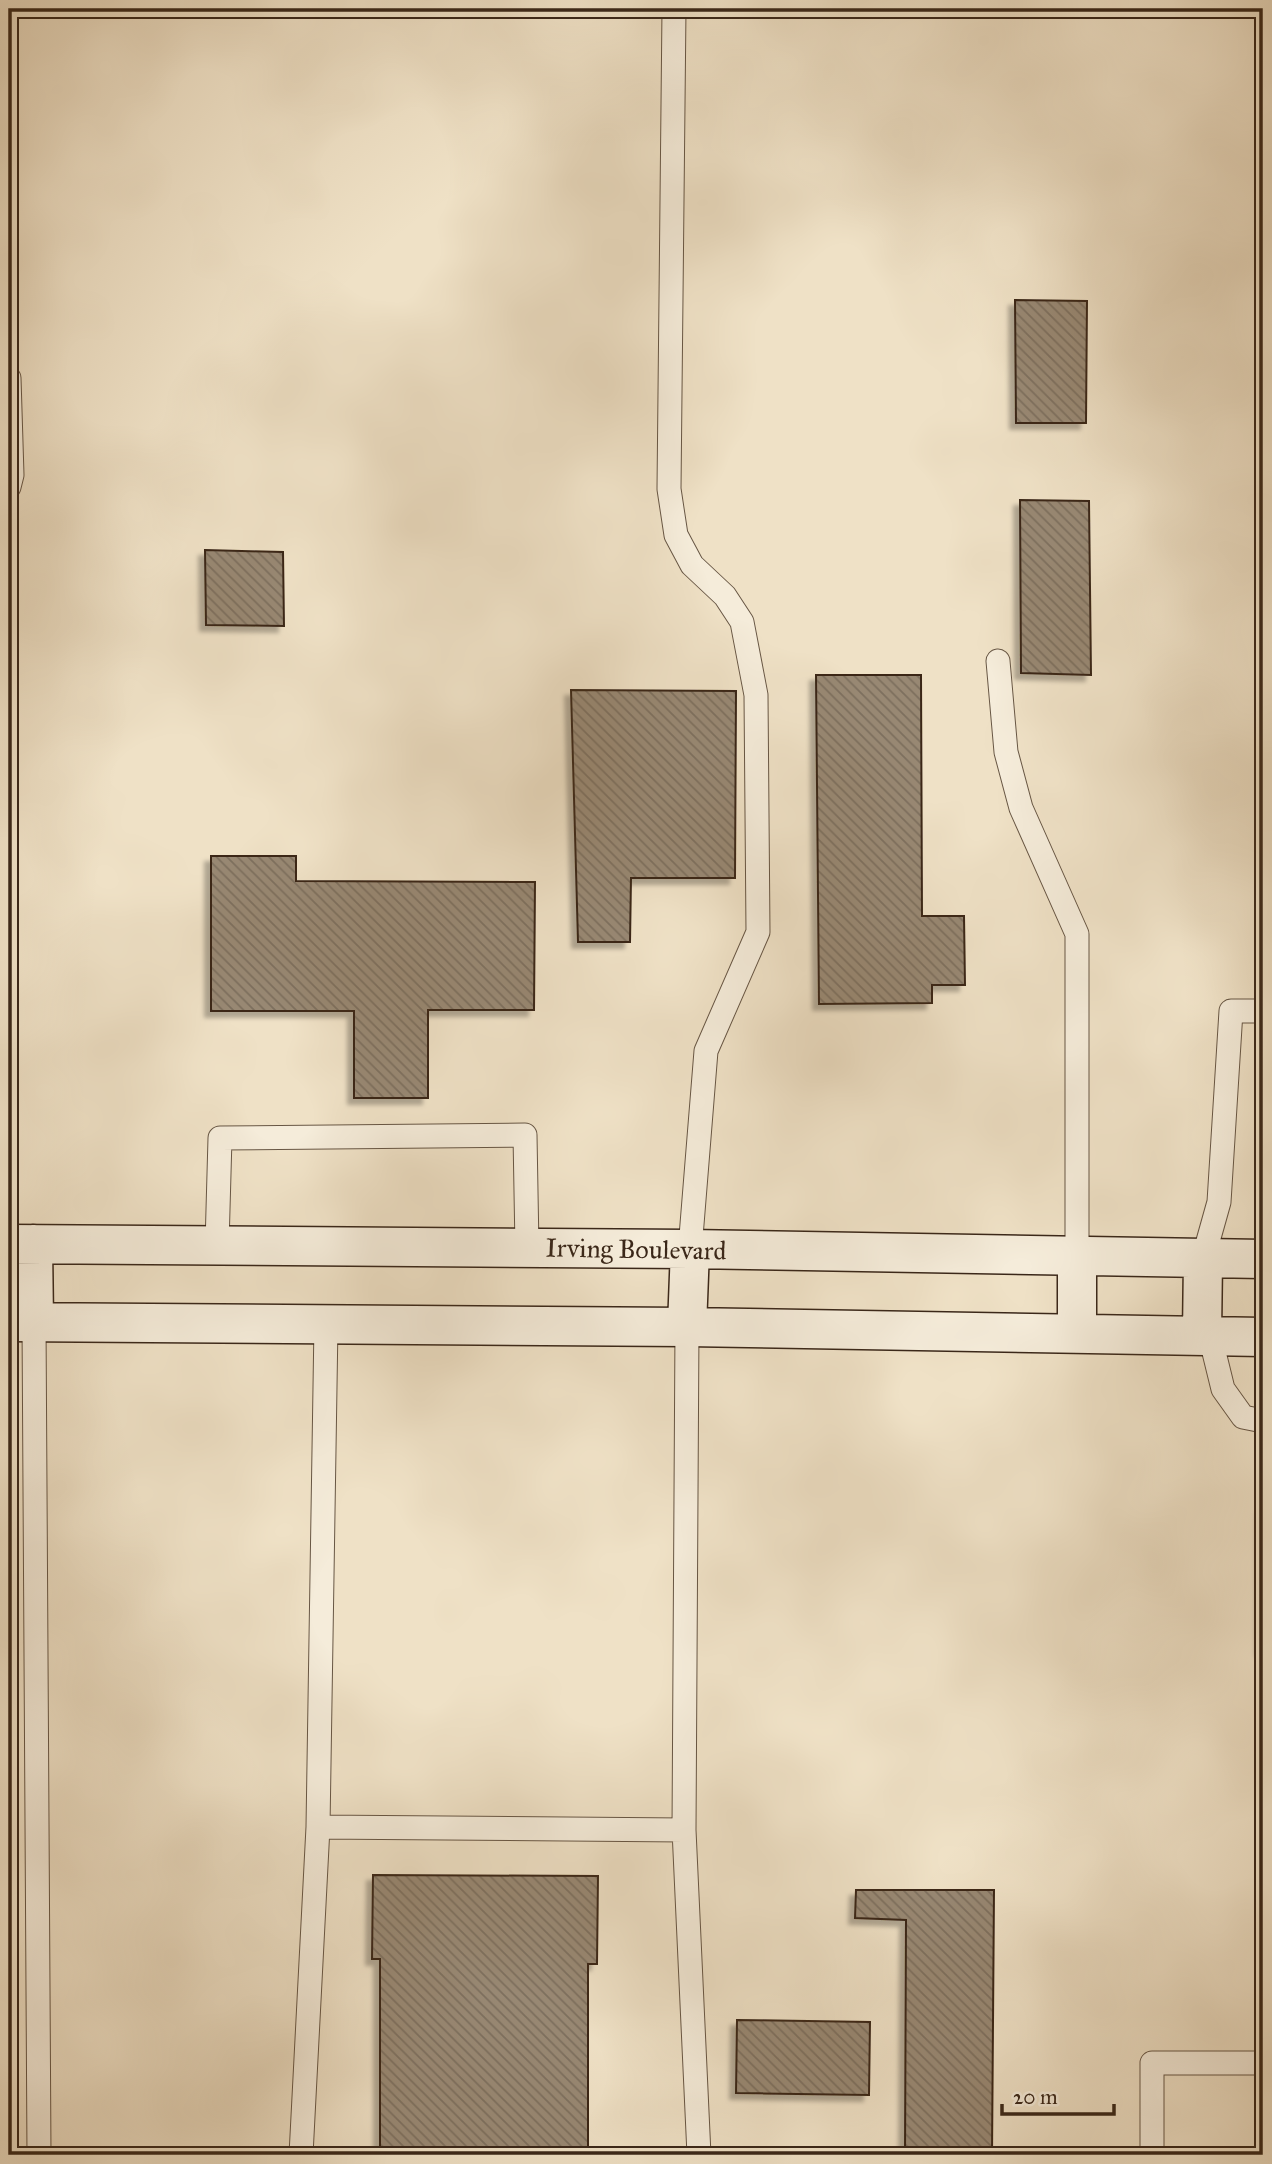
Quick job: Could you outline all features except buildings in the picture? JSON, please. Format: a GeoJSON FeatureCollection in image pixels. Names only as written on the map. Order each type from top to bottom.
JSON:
{"type":"FeatureCollection","features":[{"type":"Feature","properties":{"kind":"main road","name":"Irving Boulevard"},"geometry":{"type":"LineString","coordinates":[[21,1244],[690,1249],[1263,1259]]}},
{"type":"Feature","properties":{"kind":"main road"},"geometry":{"type":"LineString","coordinates":[[21,1244],[21,1322],[687,1327],[1263,1337]]}},
{"type":"Feature","properties":{"kind":"main road"},"geometry":{"type":"LineString","coordinates":[[687,1327],[690,1249]]}},
{"type":"Feature","properties":{"kind":"main road"},"geometry":{"type":"LineString","coordinates":[[1077,1257],[1077,1334]]}},
{"type":"Feature","properties":{"kind":"main road"},"geometry":{"type":"LineString","coordinates":[[1203,1259],[1206,1336]]}},
{"type":"Feature","properties":{"kind":"lane"},"geometry":{"type":"LineString","coordinates":[[674,9],[670,489],[676,535],[692,565],[725,596],[742,622],[756,695],[759,854],[758,932],[706,1051],[690,1249]]}},
{"type":"Feature","properties":{"kind":"lane"},"geometry":{"type":"LineString","coordinates":[[9,378],[12,475],[9,487]]}},
{"type":"Feature","properties":{"kind":"lane"},"geometry":{"type":"LineString","coordinates":[[998,661],[1006,752],[1021,808],[1077,934],[1077,1257]]}},
{"type":"Feature","properties":{"kind":"lane"},"geometry":{"type":"LineString","coordinates":[[1203,1259],[1219,1202],[1231,1011],[1263,1011]]}},
{"type":"Feature","properties":{"kind":"lane"},"geometry":{"type":"LineString","coordinates":[[217,1245],[220,1138],[525,1135],[527,1248]]}},
{"type":"Feature","properties":{"kind":"lane"},"geometry":{"type":"LineString","coordinates":[[21,1322],[39,2155]]}},
{"type":"Feature","properties":{"kind":"lane"},"geometry":{"type":"LineString","coordinates":[[301,2155],[318,1827],[326,1324]]}},
{"type":"Feature","properties":{"kind":"lane"},"geometry":{"type":"LineString","coordinates":[[687,1327],[684,1830],[699,2155]]}},
{"type":"Feature","properties":{"kind":"lane"},"geometry":{"type":"LineString","coordinates":[[1206,1336],[1223,1389],[1243,1417],[1263,1421]]}},
{"type":"Feature","properties":{"kind":"lane"},"geometry":{"type":"LineString","coordinates":[[318,1827],[684,1830]]}},
{"type":"Feature","properties":{"kind":"lane"},"geometry":{"type":"LineString","coordinates":[[1152,2155],[1152,2063],[1263,2063]]}}]}
